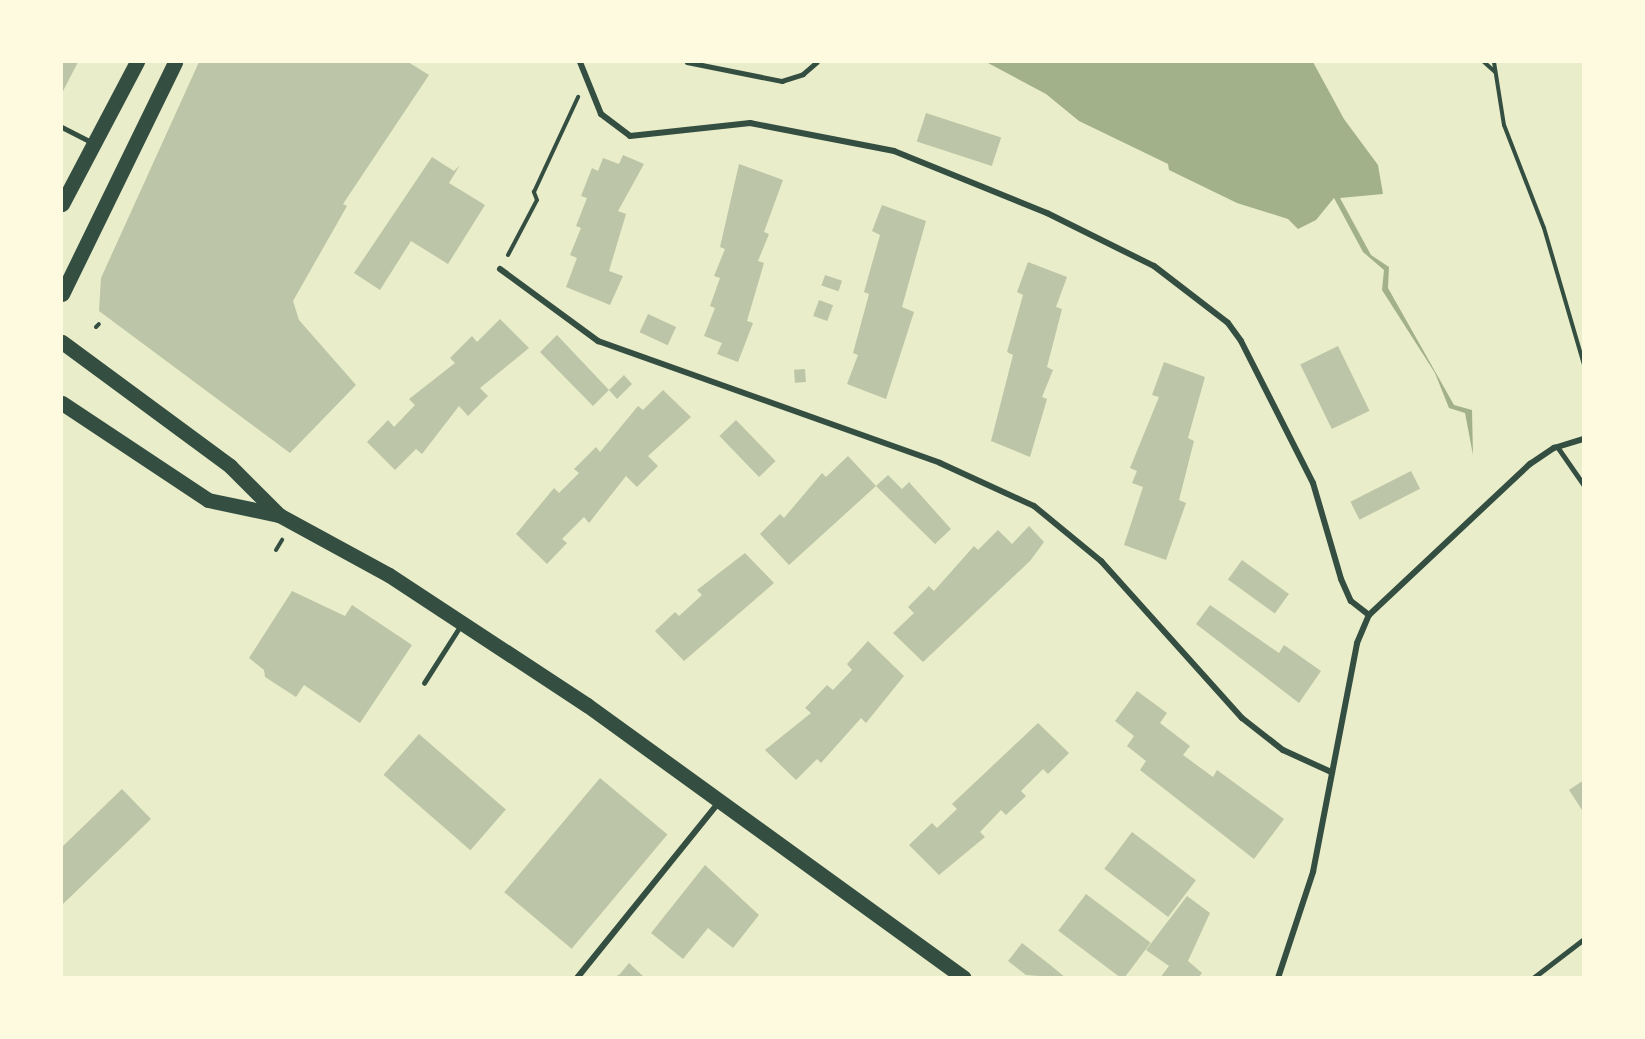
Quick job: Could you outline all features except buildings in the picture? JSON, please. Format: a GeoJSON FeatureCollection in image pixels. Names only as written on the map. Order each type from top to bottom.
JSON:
{"type":"FeatureCollection","features":[{"type":"Feature","properties":{"kind":"main road"},"geometry":{"type":"LineString","coordinates":[[62,204],[137,62]]}},
{"type":"Feature","properties":{"kind":"main road"},"geometry":{"type":"LineString","coordinates":[[62,294],[175,62]]}},
{"type":"Feature","properties":{"kind":"main road"},"geometry":{"type":"LineString","coordinates":[[62,342],[230,466],[279,515],[463,622],[721,799],[964,978]]}},
{"type":"Feature","properties":{"kind":"main road"},"geometry":{"type":"LineString","coordinates":[[62,403],[208,500],[279,515]]}},
{"type":"Feature","properties":{"kind":"street"},"geometry":{"type":"LineString","coordinates":[[580,62],[585,81],[601,114],[630,136],[750,123],[894,151],[1047,213],[1154,266],[1228,323],[1241,341],[1312,483],[1341,579],[1351,600],[1369,615]]}},
{"type":"Feature","properties":{"kind":"street"},"geometry":{"type":"LineString","coordinates":[[500,269],[598,341],[940,463],[1034,506],[1101,561],[1242,718],[1283,750],[1331,772]]}},
{"type":"Feature","properties":{"kind":"street"},"geometry":{"type":"LineString","coordinates":[[1278,978],[1313,872],[1357,643],[1369,615],[1530,464],[1557,446],[1584,439]]}},
{"type":"Feature","properties":{"kind":"street"},"geometry":{"type":"LineString","coordinates":[[577,978],[721,799]]}},
{"type":"Feature","properties":{"kind":"lane"},"geometry":{"type":"LineString","coordinates":[[687,62],[782,81],[803,74],[818,62]]}},
{"type":"Feature","properties":{"kind":"lane"},"geometry":{"type":"LineString","coordinates":[[62,127],[94,143]]}},
{"type":"Feature","properties":{"kind":"lane"},"geometry":{"type":"LineString","coordinates":[[1557,446],[1584,485]]}},
{"type":"Feature","properties":{"kind":"lane"},"geometry":{"type":"LineString","coordinates":[[424,683],[463,622]]}},
{"type":"Feature","properties":{"kind":"lane"},"geometry":{"type":"LineString","coordinates":[[1533,978],[1584,939]]}},
{"type":"Feature","properties":{"kind":"path"},"geometry":{"type":"LineString","coordinates":[[1484,62],[1496,72]]}},
{"type":"Feature","properties":{"kind":"path"},"geometry":{"type":"LineString","coordinates":[[1494,62],[1504,125],[1547,238],[1584,365]]}},
{"type":"Feature","properties":{"kind":"path"},"geometry":{"type":"LineString","coordinates":[[500,269],[537,200],[534,192],[585,81]]}},
{"type":"Feature","properties":{"kind":"shaded area"},"geometry":{"type":"Polygon","coordinates":[[[1313,62],[1344,119],[1378,165],[1383,194],[1340,198],[1371,255],[1389,267],[1388,288],[1454,405],[1472,410],[1473,455],[1465,413],[1449,408],[1435,373],[1382,290],[1384,270],[1363,252],[1334,198],[1316,220],[1298,229],[1288,219],[1237,203],[1169,170],[1168,164],[1079,121],[1046,94],[988,63],[1313,62]]]}}]}
